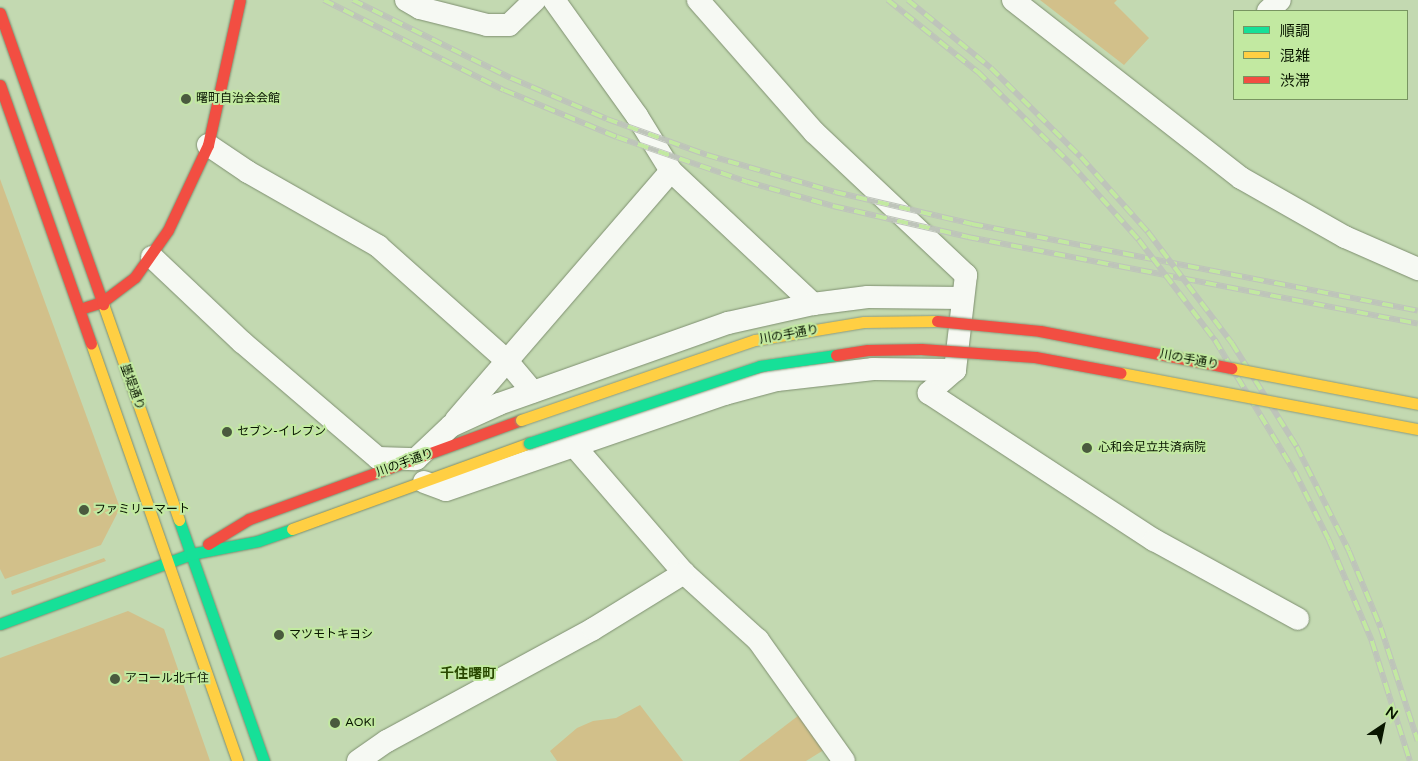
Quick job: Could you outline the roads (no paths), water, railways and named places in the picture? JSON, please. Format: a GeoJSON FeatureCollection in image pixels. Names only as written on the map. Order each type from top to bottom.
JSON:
{"type":"FeatureCollection","features":[{"type":"Feature","properties":{"kind":"main road"},"geometry":{"type":"LineString","coordinates":[[80,309],[102,302],[135,277],[152,257],[208,146],[240,0]]}},
{"type":"Feature","properties":{"kind":"main road","name":"墨堤通り"},"geometry":{"type":"LineString","coordinates":[[0,13],[264,761]]}},
{"type":"Feature","properties":{"kind":"main road","name":"墨堤通り"},"geometry":{"type":"LineString","coordinates":[[0,85],[237,761]]}},
{"type":"Feature","properties":{"kind":"main road","name":"川の手通り"},"geometry":{"type":"LineString","coordinates":[[191,554],[249,519],[521,420],[755,340],[864,322],[930,320],[1040,331],[1418,404]]}},
{"type":"Feature","properties":{"kind":"main road","name":"川の手通り"},"geometry":{"type":"LineString","coordinates":[[0,624],[191,554],[258,541],[530,443],[760,366],[868,350],[921,349],[1035,357],[1418,429]]}},
{"type":"Feature","properties":{"kind":"street"},"geometry":{"type":"LineString","coordinates":[[406,0],[420,8],[452,18],[487,25],[509,25],[535,0]]}},
{"type":"Feature","properties":{"kind":"street"},"geometry":{"type":"LineString","coordinates":[[554,0],[637,116],[671,171],[813,304]]}},
{"type":"Feature","properties":{"kind":"street"},"geometry":{"type":"LineString","coordinates":[[698,0],[814,132],[966,274],[954,370],[929,393],[1154,540],[1298,619]]}},
{"type":"Feature","properties":{"kind":"street"},"geometry":{"type":"LineString","coordinates":[[1013,0],[1241,178],[1345,236],[1418,269]]}},
{"type":"Feature","properties":{"kind":"street"},"geometry":{"type":"LineString","coordinates":[[208,146],[248,172],[378,246],[507,361],[533,392]]}},
{"type":"Feature","properties":{"kind":"street"},"geometry":{"type":"LineString","coordinates":[[152,257],[242,342],[378,458],[416,459],[451,426],[671,171]]}},
{"type":"Feature","properties":{"kind":"street"},"geometry":{"type":"LineString","coordinates":[[451,426],[533,392],[728,322],[813,304],[878,297],[963,298]]}},
{"type":"Feature","properties":{"kind":"street"},"geometry":{"type":"LineString","coordinates":[[424,482],[446,490],[576,448],[725,394],[777,380],[873,369],[954,370]]}},
{"type":"Feature","properties":{"kind":"street"},"geometry":{"type":"LineString","coordinates":[[576,448],[684,573],[758,640],[844,761]]}},
{"type":"Feature","properties":{"kind":"street"},"geometry":{"type":"LineString","coordinates":[[358,761],[387,742],[593,629],[684,573]]}},
{"type":"Feature","properties":{"kind":"railway"},"geometry":{"type":"LineString","coordinates":[[324,0],[504,90],[617,137],[748,182],[833,206],[968,237],[1418,324]]}},
{"type":"Feature","properties":{"kind":"railway"},"geometry":{"type":"LineString","coordinates":[[353,0],[511,78],[607,119],[707,155],[835,192],[972,224],[1418,311]]}},
{"type":"Feature","properties":{"kind":"railway"},"geometry":{"type":"LineString","coordinates":[[888,0],[978,72],[1072,165],[1139,240],[1215,340],[1295,472],[1329,540],[1372,641],[1410,761]]}},
{"type":"Feature","properties":{"kind":"railway"},"geometry":{"type":"LineString","coordinates":[[908,0],[991,68],[1081,157],[1148,232],[1232,343],[1297,447],[1349,551],[1381,628],[1418,741]]}},
{"type":"Feature","properties":{"kind":"place","name":"曙町自治会会館"},"geometry":{"type":"Point","coordinates":[186,99]}},
{"type":"Feature","properties":{"kind":"place","name":"セブン-イレブン"},"geometry":{"type":"Point","coordinates":[227,432]}},
{"type":"Feature","properties":{"kind":"place","name":"心和会足立共済病院"},"geometry":{"type":"Point","coordinates":[1087,448]}},
{"type":"Feature","properties":{"kind":"place","name":"ファミリーマート"},"geometry":{"type":"Point","coordinates":[84,510]}},
{"type":"Feature","properties":{"kind":"place","name":"マツモトキヨシ"},"geometry":{"type":"Point","coordinates":[279,635]}},
{"type":"Feature","properties":{"kind":"place","name":"アコール北千住"},"geometry":{"type":"Point","coordinates":[115,679]}},
{"type":"Feature","properties":{"kind":"place","name":"AOKI"},"geometry":{"type":"Point","coordinates":[335,723]}},
{"type":"Feature","properties":{"kind":"district","name":"千住曙町"},"geometry":{"type":"Point","coordinates":[468,674]}}]}
